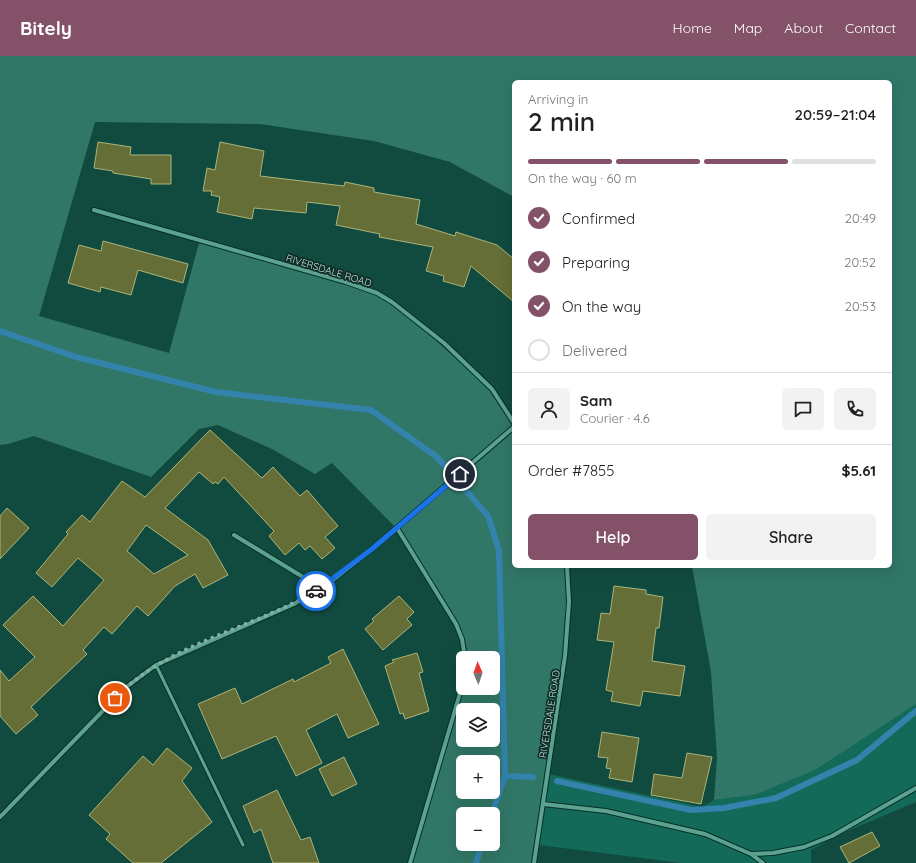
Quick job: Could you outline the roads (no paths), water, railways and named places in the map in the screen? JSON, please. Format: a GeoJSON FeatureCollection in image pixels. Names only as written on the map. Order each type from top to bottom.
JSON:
{"type":"FeatureCollection","features":[{"type":"Feature","properties":{"kind":"street","name":"RIVERSDALE ROAD"},"geometry":{"type":"LineString","coordinates":[[94,210],[346,282],[377,293],[403,309],[444,343],[492,390],[512,420]]}},
{"type":"Feature","properties":{"kind":"street"},"geometry":{"type":"LineString","coordinates":[[0,817],[125,688],[156,665],[294,604],[321,588],[397,528],[512,429]]}},
{"type":"Feature","properties":{"kind":"street"},"geometry":{"type":"LineString","coordinates":[[397,528],[456,624],[462,639],[464,651]]}},
{"type":"Feature","properties":{"kind":"street"},"geometry":{"type":"LineString","coordinates":[[234,535],[321,588]]}},
{"type":"Feature","properties":{"kind":"street","name":"RIVERSDALE ROAD"},"geometry":{"type":"LineString","coordinates":[[534,863],[566,656],[569,602],[567,568]]}},
{"type":"Feature","properties":{"kind":"street"},"geometry":{"type":"LineString","coordinates":[[410,863],[459,695]]}},
{"type":"Feature","properties":{"kind":"street"},"geometry":{"type":"LineString","coordinates":[[751,854],[773,853],[804,847],[832,836],[916,788]]}},
{"type":"Feature","properties":{"kind":"street"},"geometry":{"type":"LineString","coordinates":[[543,804],[606,811],[705,834],[751,854],[763,863]]}},
{"type":"Feature","properties":{"kind":"lane"},"geometry":{"type":"LineString","coordinates":[[156,665],[243,845]]}},
{"type":"Feature","properties":{"kind":"waterway"},"geometry":{"type":"LineString","coordinates":[[0,331],[76,357],[216,392],[371,410],[437,457],[488,516],[499,550],[505,776],[494,807]]}},
{"type":"Feature","properties":{"kind":"waterway"},"geometry":{"type":"LineString","coordinates":[[557,781],[691,810],[724,808],[776,798],[857,760],[916,711]]}},
{"type":"Feature","properties":{"kind":"waterway"},"geometry":{"type":"LineString","coordinates":[[505,776],[533,777]]}},
{"type":"Feature","properties":{"kind":"waterway"},"geometry":{"type":"LineString","coordinates":[[476,863],[480,851]]}}]}
